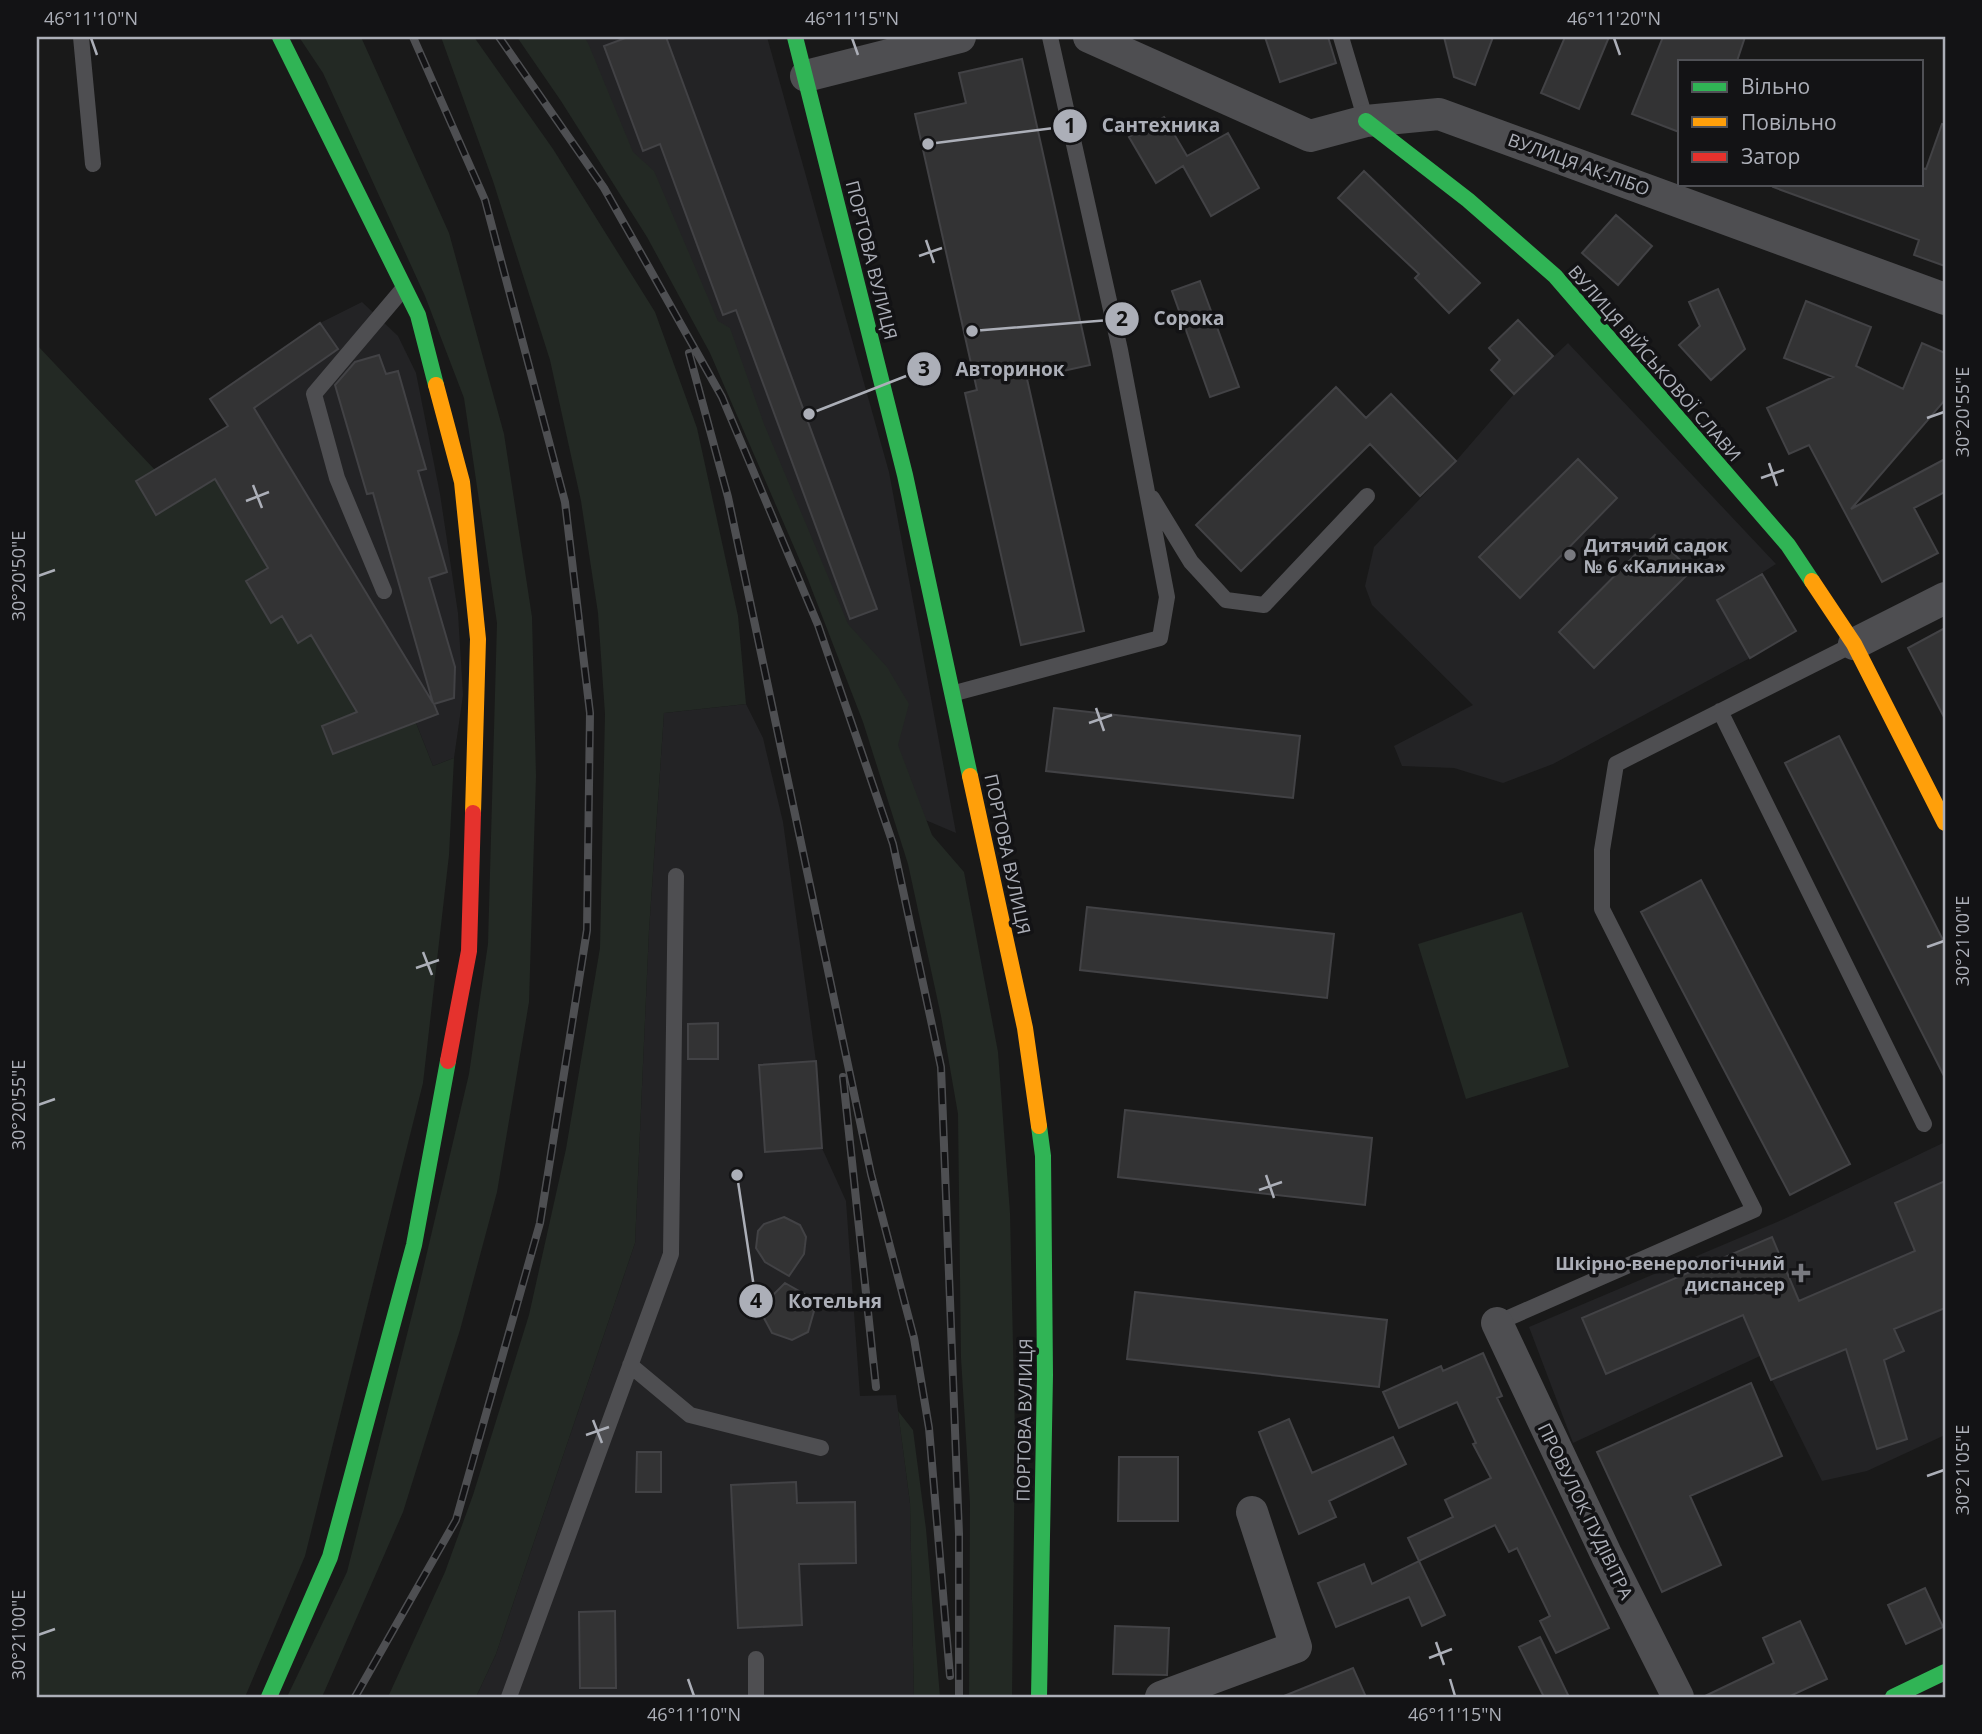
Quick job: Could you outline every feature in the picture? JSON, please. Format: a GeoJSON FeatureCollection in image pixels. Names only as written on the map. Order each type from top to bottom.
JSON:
{"type":"FeatureCollection","features":[{"type":"Feature","properties":{"kind":"street"},"geometry":{"type":"LineString","coordinates":[[270,1697],[330,1557],[414,1245],[469,951],[478,639],[462,482],[418,315],[280,37]]}},
{"type":"Feature","properties":{"kind":"street","name":"ПОРТОВА ВУЛИЦЯ"},"geometry":{"type":"LineString","coordinates":[[795,37],[905,475],[955,693],[1025,1028],[1043,1156],[1045,1375],[1039,1697]]}},
{"type":"Feature","properties":{"kind":"street"},"geometry":{"type":"LineString","coordinates":[[806,76],[876,47],[960,37]]}},
{"type":"Feature","properties":{"kind":"street","name":"ВУЛИЦЯ АК-ЛІБО"},"geometry":{"type":"LineString","coordinates":[[1089,37],[1310,136],[1366,121],[1439,114],[1945,299]]}},
{"type":"Feature","properties":{"kind":"street","name":"ВУЛИЦЯ ВІЙСЬКОВОЇ СЛАВИ"},"geometry":{"type":"LineString","coordinates":[[1366,121],[1468,200],[1555,276],[1788,545],[1854,644],[1945,823]]}},
{"type":"Feature","properties":{"kind":"street"},"geometry":{"type":"LineString","coordinates":[[1854,644],[1945,598]]}},
{"type":"Feature","properties":{"kind":"street","name":"ПРОВУЛОК ПУДІВІТРА"},"geometry":{"type":"LineString","coordinates":[[1497,1323],[1607,1556],[1678,1697]]}},
{"type":"Feature","properties":{"kind":"street"},"geometry":{"type":"LineString","coordinates":[[1161,1697],[1296,1647],[1252,1512]]}},
{"type":"Feature","properties":{"kind":"street"},"geometry":{"type":"LineString","coordinates":[[1893,1697],[1945,1672]]}},
{"type":"Feature","properties":{"kind":"lane"},"geometry":{"type":"LineString","coordinates":[[81,37],[93,164]]}},
{"type":"Feature","properties":{"kind":"lane"},"geometry":{"type":"LineString","coordinates":[[955,693],[1160,638],[1167,597],[1119,350],[1050,37]]}},
{"type":"Feature","properties":{"kind":"lane"},"geometry":{"type":"LineString","coordinates":[[1341,37],[1366,121]]}},
{"type":"Feature","properties":{"kind":"lane"},"geometry":{"type":"LineString","coordinates":[[384,591],[337,478],[314,394],[405,288]]}},
{"type":"Feature","properties":{"kind":"lane"},"geometry":{"type":"LineString","coordinates":[[1147,490],[1191,562],[1226,600],[1264,606],[1367,496]]}},
{"type":"Feature","properties":{"kind":"lane"},"geometry":{"type":"LineString","coordinates":[[1497,1323],[1754,1210],[1602,909],[1602,850],[1616,764],[1854,644]]}},
{"type":"Feature","properties":{"kind":"lane"},"geometry":{"type":"LineString","coordinates":[[1720,711],[1924,1124]]}},
{"type":"Feature","properties":{"kind":"lane"},"geometry":{"type":"LineString","coordinates":[[509,1697],[671,1254],[676,876]]}},
{"type":"Feature","properties":{"kind":"lane"},"geometry":{"type":"LineString","coordinates":[[630,1365],[690,1415],[821,1448]]}},
{"type":"Feature","properties":{"kind":"lane"},"geometry":{"type":"LineString","coordinates":[[756,1659],[756,1697]]}},
{"type":"Feature","properties":{"kind":"shaded area"},"geometry":{"type":"Polygon","coordinates":[[[299,37],[361,37],[449,233],[504,434],[532,617],[536,776],[529,1002],[497,1192],[460,1330],[403,1512],[322,1697],[287,1697],[347,1572],[469,1074],[488,944],[497,623],[464,398],[425,296],[323,73],[299,37]]]}},
{"type":"Feature","properties":{"kind":"shaded area"},"geometry":{"type":"Polygon","coordinates":[[[441,37],[474,37],[553,149],[655,312],[697,428],[738,616],[746,704],[664,713],[649,930],[635,1243],[496,1654],[476,1697],[388,1697],[445,1572],[473,1495],[529,1315],[566,1149],[600,948],[605,714],[598,613],[581,501],[550,360],[493,181],[441,37]]]}},
{"type":"Feature","properties":{"kind":"shaded area"},"geometry":{"type":"Polygon","coordinates":[[[517,37],[584,37],[588,43],[633,152],[654,171],[718,321],[730,328],[764,424],[848,624],[887,667],[909,704],[898,745],[932,835],[964,872],[998,1052],[1010,1213],[1015,1433],[1012,1697],[969,1697],[970,1503],[961,1358],[958,1114],[941,1016],[908,864],[863,722],[807,577],[710,353],[647,237],[517,37]]]}},
{"type":"Feature","properties":{"kind":"shaded area"},"geometry":{"type":"Polygon","coordinates":[[[554,37],[767,37],[889,472],[956,833],[923,819],[720,357],[554,37]]]}},
{"type":"Feature","properties":{"kind":"shaded area"},"geometry":{"type":"Polygon","coordinates":[[[362,302],[398,336],[416,373],[440,494],[458,613],[463,695],[454,758],[433,766],[416,723],[333,754],[322,726],[311,635],[298,643],[271,623],[215,480],[156,515],[228,426],[210,399],[320,323],[362,302]]]}},
{"type":"Feature","properties":{"kind":"shaded area","name":"Дитячий садок № 6 «Калинка»"},"geometry":{"type":"Polygon","coordinates":[[[1568,343],[1776,564],[1717,601],[1750,658],[1553,764],[1503,783],[1454,768],[1402,766],[1394,746],[1473,705],[1372,605],[1365,586],[1374,547],[1456,461],[1514,394],[1568,343]]]}},
{"type":"Feature","properties":{"kind":"shaded area"},"geometry":{"type":"Polygon","coordinates":[[[37,345],[155,470],[156,514],[215,479],[268,568],[271,622],[282,616],[298,643],[311,635],[357,712],[322,726],[333,754],[416,723],[433,766],[454,758],[449,855],[423,1083],[305,1556],[245,1697],[37,1697],[37,345]]]}},
{"type":"Feature","properties":{"kind":"shaded area"},"geometry":{"type":"Polygon","coordinates":[[[746,704],[763,738],[783,822],[816,1061],[822,1148],[846,1201],[860,1396],[896,1395],[910,1503],[914,1697],[476,1697],[496,1654],[635,1243],[649,930],[664,713],[746,704]]]}},
{"type":"Feature","properties":{"kind":"shaded area"},"geometry":{"type":"Polygon","coordinates":[[[1522,912],[1569,1067],[1466,1099],[1418,944],[1522,912]]]}},
{"type":"Feature","properties":{"kind":"shaded area","name":"Шкірно-венерологічний диспансер"},"geometry":{"type":"Polygon","coordinates":[[[1945,1142],[1945,1435],[1867,1471],[1822,1481],[1760,1356],[1573,1443],[1529,1327],[1784,1219],[1945,1142]]]}},
{"type":"Feature","properties":{"kind":"shaded area"},"geometry":{"type":"Polygon","coordinates":[[[898,1411],[913,1430],[926,1529],[940,1697],[914,1697],[910,1503],[898,1411]]]}},
{"type":"Feature","properties":{"kind":"building"},"geometry":{"type":"Polygon","coordinates":[[[628,37],[666,37],[877,609],[850,619],[736,310],[723,315],[660,144],[643,151],[604,46],[628,37]]]}},
{"type":"Feature","properties":{"kind":"building"},"geometry":{"type":"Polygon","coordinates":[[[1265,37],[1328,37],[1336,63],[1280,82],[1265,37]]]}},
{"type":"Feature","properties":{"kind":"building"},"geometry":{"type":"Polygon","coordinates":[[[1444,37],[1493,37],[1475,85],[1454,77],[1444,37]]]}},
{"type":"Feature","properties":{"kind":"building"},"geometry":{"type":"Polygon","coordinates":[[[1565,37],[1609,37],[1579,109],[1541,93],[1565,37]]]}},
{"type":"Feature","properties":{"kind":"building"},"geometry":{"type":"Polygon","coordinates":[[[1663,37],[1745,37],[1737,60],[1678,60],[1678,132],[1632,114],[1663,37]]]}},
{"type":"Feature","properties":{"kind":"building"},"geometry":{"type":"Polygon","coordinates":[[[1022,59],[1090,365],[1027,379],[1084,631],[1021,645],[965,393],[977,390],[915,114],[966,103],[959,73],[1022,59]]]}},
{"type":"Feature","properties":{"kind":"building"},"geometry":{"type":"Polygon","coordinates":[[[1164,117],[1187,156],[1228,133],[1259,188],[1211,216],[1183,166],[1156,183],[1129,137],[1164,117]]]}},
{"type":"Feature","properties":{"kind":"building"},"geometry":{"type":"Polygon","coordinates":[[[1942,124],[1945,125],[1945,266],[1914,255],[1919,240],[1773,187],[1923,186],[1923,168],[1926,169],[1942,124]]]}},
{"type":"Feature","properties":{"kind":"building"},"geometry":{"type":"Polygon","coordinates":[[[1364,171],[1480,283],[1449,313],[1415,278],[1419,274],[1338,198],[1364,171]]]}},
{"type":"Feature","properties":{"kind":"building"},"geometry":{"type":"Polygon","coordinates":[[[1616,215],[1652,246],[1618,285],[1582,253],[1616,215]]]}},
{"type":"Feature","properties":{"kind":"building"},"geometry":{"type":"Polygon","coordinates":[[[1200,281],[1239,387],[1210,397],[1172,291],[1200,281]]]}},
{"type":"Feature","properties":{"kind":"building"},"geometry":{"type":"Polygon","coordinates":[[[1718,289],[1745,349],[1711,380],[1679,345],[1700,326],[1689,302],[1718,289]]]}},
{"type":"Feature","properties":{"kind":"building"},"geometry":{"type":"Polygon","coordinates":[[[1806,301],[1871,327],[1856,366],[1903,389],[1922,343],[1945,353],[1945,400],[1851,509],[1945,459],[1945,492],[1914,508],[1938,553],[1882,582],[1809,445],[1789,454],[1767,408],[1833,377],[1784,358],[1806,301]]]}},
{"type":"Feature","properties":{"kind":"building"},"geometry":{"type":"Polygon","coordinates":[[[1518,320],[1553,356],[1514,394],[1491,370],[1500,360],[1489,348],[1518,320]]]}},
{"type":"Feature","properties":{"kind":"building"},"geometry":{"type":"Polygon","coordinates":[[[320,323],[338,349],[254,408],[433,703],[373,493],[367,494],[335,385],[355,362],[379,355],[386,374],[398,371],[426,469],[418,471],[447,572],[429,578],[455,667],[454,698],[434,704],[438,714],[333,754],[322,726],[357,712],[311,635],[298,643],[282,616],[271,623],[246,581],[268,568],[215,479],[156,515],[136,481],[228,426],[210,399],[320,323]]]}},
{"type":"Feature","properties":{"kind":"building"},"geometry":{"type":"Polygon","coordinates":[[[1336,387],[1366,418],[1391,394],[1456,461],[1420,496],[1370,444],[1241,571],[1196,525],[1336,387]]]}},
{"type":"Feature","properties":{"kind":"building"},"geometry":{"type":"Polygon","coordinates":[[[1578,459],[1617,498],[1520,598],[1479,557],[1578,459]]]}},
{"type":"Feature","properties":{"kind":"building"},"geometry":{"type":"Polygon","coordinates":[[[1655,535],[1691,571],[1594,668],[1559,632],[1655,535]]]}},
{"type":"Feature","properties":{"kind":"building"},"geometry":{"type":"Polygon","coordinates":[[[1762,574],[1796,631],[1750,658],[1717,600],[1762,574]]]}},
{"type":"Feature","properties":{"kind":"building"},"geometry":{"type":"Polygon","coordinates":[[[1945,628],[1945,719],[1908,648],[1945,628]]]}},
{"type":"Feature","properties":{"kind":"building"},"geometry":{"type":"Polygon","coordinates":[[[1054,708],[1300,736],[1293,798],[1046,771],[1054,708]]]}},
{"type":"Feature","properties":{"kind":"building"},"geometry":{"type":"Polygon","coordinates":[[[1839,736],[1945,944],[1945,1078],[1785,763],[1839,736]]]}},
{"type":"Feature","properties":{"kind":"building"},"geometry":{"type":"Polygon","coordinates":[[[1701,880],[1850,1164],[1790,1195],[1641,912],[1701,880]]]}},
{"type":"Feature","properties":{"kind":"building"},"geometry":{"type":"Polygon","coordinates":[[[1087,907],[1334,934],[1327,998],[1080,970],[1087,907]]]}},
{"type":"Feature","properties":{"kind":"building"},"geometry":{"type":"Polygon","coordinates":[[[718,1023],[718,1059],[688,1059],[688,1024],[718,1023]]]}},
{"type":"Feature","properties":{"kind":"building"},"geometry":{"type":"Polygon","coordinates":[[[816,1061],[822,1148],[765,1152],[759,1065],[816,1061]]]}},
{"type":"Feature","properties":{"kind":"building"},"geometry":{"type":"Polygon","coordinates":[[[1125,1110],[1372,1138],[1365,1205],[1118,1177],[1125,1110]]]}},
{"type":"Feature","properties":{"kind":"building"},"geometry":{"type":"Polygon","coordinates":[[[1945,1181],[1945,1308],[1894,1329],[1904,1351],[1884,1360],[1907,1439],[1877,1449],[1846,1349],[1771,1380],[1743,1315],[1606,1374],[1582,1318],[1772,1237],[1799,1301],[1915,1251],[1895,1203],[1945,1181]]]}},
{"type":"Feature","properties":{"kind":"building"},"geometry":{"type":"Polygon","coordinates":[[[784,1217],[800,1225],[806,1237],[804,1254],[789,1276],[765,1262],[756,1248],[758,1231],[764,1224],[784,1217]]]}},
{"type":"Feature","properties":{"kind":"building"},"geometry":{"type":"Polygon","coordinates":[[[785,1283],[806,1295],[814,1311],[808,1332],[792,1340],[772,1333],[764,1318],[768,1300],[785,1283]]]}},
{"type":"Feature","properties":{"kind":"building"},"geometry":{"type":"Polygon","coordinates":[[[1135,1292],[1387,1320],[1379,1387],[1127,1359],[1135,1292]]]}},
{"type":"Feature","properties":{"kind":"building"},"geometry":{"type":"Polygon","coordinates":[[[1483,1353],[1502,1396],[1497,1398],[1609,1628],[1556,1653],[1540,1621],[1550,1616],[1517,1548],[1509,1552],[1495,1525],[1419,1561],[1408,1538],[1453,1517],[1445,1500],[1491,1478],[1473,1444],[1476,1443],[1457,1402],[1399,1428],[1383,1392],[1441,1366],[1443,1371],[1483,1353]]]}},
{"type":"Feature","properties":{"kind":"building"},"geometry":{"type":"Polygon","coordinates":[[[1751,1383],[1782,1456],[1690,1496],[1721,1565],[1662,1592],[1597,1452],[1751,1383]]]}},
{"type":"Feature","properties":{"kind":"building"},"geometry":{"type":"Polygon","coordinates":[[[1289,1419],[1312,1473],[1393,1437],[1406,1464],[1329,1501],[1336,1517],[1299,1534],[1259,1432],[1289,1419]]]}},
{"type":"Feature","properties":{"kind":"building"},"geometry":{"type":"Polygon","coordinates":[[[637,1452],[661,1452],[661,1492],[636,1492],[637,1452]]]}},
{"type":"Feature","properties":{"kind":"building"},"geometry":{"type":"Polygon","coordinates":[[[1119,1457],[1178,1457],[1178,1521],[1118,1521],[1119,1457]]]}},
{"type":"Feature","properties":{"kind":"building"},"geometry":{"type":"Polygon","coordinates":[[[796,1482],[797,1503],[855,1502],[856,1563],[799,1564],[802,1625],[738,1628],[731,1485],[796,1482]]]}},
{"type":"Feature","properties":{"kind":"building"},"geometry":{"type":"Polygon","coordinates":[[[1419,1561],[1445,1615],[1422,1626],[1409,1597],[1336,1627],[1318,1583],[1364,1564],[1372,1584],[1419,1561]]]}},
{"type":"Feature","properties":{"kind":"building"},"geometry":{"type":"Polygon","coordinates":[[[1925,1588],[1943,1627],[1906,1644],[1888,1605],[1925,1588]]]}},
{"type":"Feature","properties":{"kind":"building"},"geometry":{"type":"Polygon","coordinates":[[[615,1611],[616,1688],[580,1688],[579,1612],[615,1611]]]}},
{"type":"Feature","properties":{"kind":"building"},"geometry":{"type":"Polygon","coordinates":[[[1800,1621],[1827,1679],[1788,1697],[1703,1697],[1774,1663],[1763,1638],[1800,1621]]]}},
{"type":"Feature","properties":{"kind":"building"},"geometry":{"type":"Polygon","coordinates":[[[1115,1626],[1169,1628],[1167,1675],[1113,1674],[1115,1626]]]}},
{"type":"Feature","properties":{"kind":"building"},"geometry":{"type":"Polygon","coordinates":[[[1540,1637],[1569,1697],[1544,1697],[1519,1647],[1540,1637]]]}},
{"type":"Feature","properties":{"kind":"building"},"geometry":{"type":"Polygon","coordinates":[[[1353,1668],[1366,1697],[1284,1697],[1284,1696],[1353,1668]]]}},
{"type":"Feature","properties":{"kind":"railway"},"geometry":{"type":"LineString","coordinates":[[355,1697],[456,1520],[540,1223],[587,930],[590,713],[565,502],[485,200],[413,37]]}},
{"type":"Feature","properties":{"kind":"railway"},"geometry":{"type":"LineString","coordinates":[[499,37],[604,188],[722,397],[818,625],[893,844],[941,1067],[959,1534],[959,1697]]}},
{"type":"Feature","properties":{"kind":"railway"},"geometry":{"type":"LineString","coordinates":[[689,353],[728,497],[871,1174],[914,1338],[929,1428],[950,1676]]}},
{"type":"Feature","properties":{"kind":"railway"},"geometry":{"type":"LineString","coordinates":[[843,1077],[876,1387]]}},
{"type":"Feature","properties":{"kind":"traffic: fast"},"geometry":{"type":"LineString","coordinates":[[280,37],[418,315],[436,385]]}},
{"type":"Feature","properties":{"kind":"traffic: fast"},"geometry":{"type":"LineString","coordinates":[[795,37],[905,475],[970,776]]}},
{"type":"Feature","properties":{"kind":"traffic: fast"},"geometry":{"type":"LineString","coordinates":[[1366,121],[1468,200],[1555,276],[1788,545],[1812,581]]}},
{"type":"Feature","properties":{"kind":"traffic: fast"},"geometry":{"type":"LineString","coordinates":[[269,1697],[330,1557],[414,1245],[448,1061]]}},
{"type":"Feature","properties":{"kind":"traffic: fast"},"geometry":{"type":"LineString","coordinates":[[1039,1126],[1043,1156],[1045,1375],[1039,1697]]}},
{"type":"Feature","properties":{"kind":"traffic: fast"},"geometry":{"type":"LineString","coordinates":[[1893,1697],[1945,1672]]}},
{"type":"Feature","properties":{"kind":"traffic: slow"},"geometry":{"type":"LineString","coordinates":[[436,385],[462,482],[478,639],[473,813]]}},
{"type":"Feature","properties":{"kind":"traffic: slow"},"geometry":{"type":"LineString","coordinates":[[1812,581],[1854,644],[1945,823]]}},
{"type":"Feature","properties":{"kind":"traffic: slow"},"geometry":{"type":"LineString","coordinates":[[970,776],[1025,1028],[1039,1126]]}},
{"type":"Feature","properties":{"kind":"traffic: jam"},"geometry":{"type":"LineString","coordinates":[[448,1061],[469,951],[473,813]]}},
{"type":"Feature","properties":{"kind":"place","name":"Сантехника"},"geometry":{"type":"Point","coordinates":[928,144]}},
{"type":"Feature","properties":{"kind":"place","name":"Сорока"},"geometry":{"type":"Point","coordinates":[972,331]}},
{"type":"Feature","properties":{"kind":"place","name":"Авторинок"},"geometry":{"type":"Point","coordinates":[809,414]}},
{"type":"Feature","properties":{"kind":"place","name":"Дитячий садок № 6 «Калинка»"},"geometry":{"type":"Point","coordinates":[1570,555]}},
{"type":"Feature","properties":{"kind":"place","name":"Котельня"},"geometry":{"type":"Point","coordinates":[737,1175]}},
{"type":"Feature","properties":{"kind":"place","name":"Шкірно-венерологічний диспансер"},"geometry":{"type":"Point","coordinates":[1801,1273]}}]}
